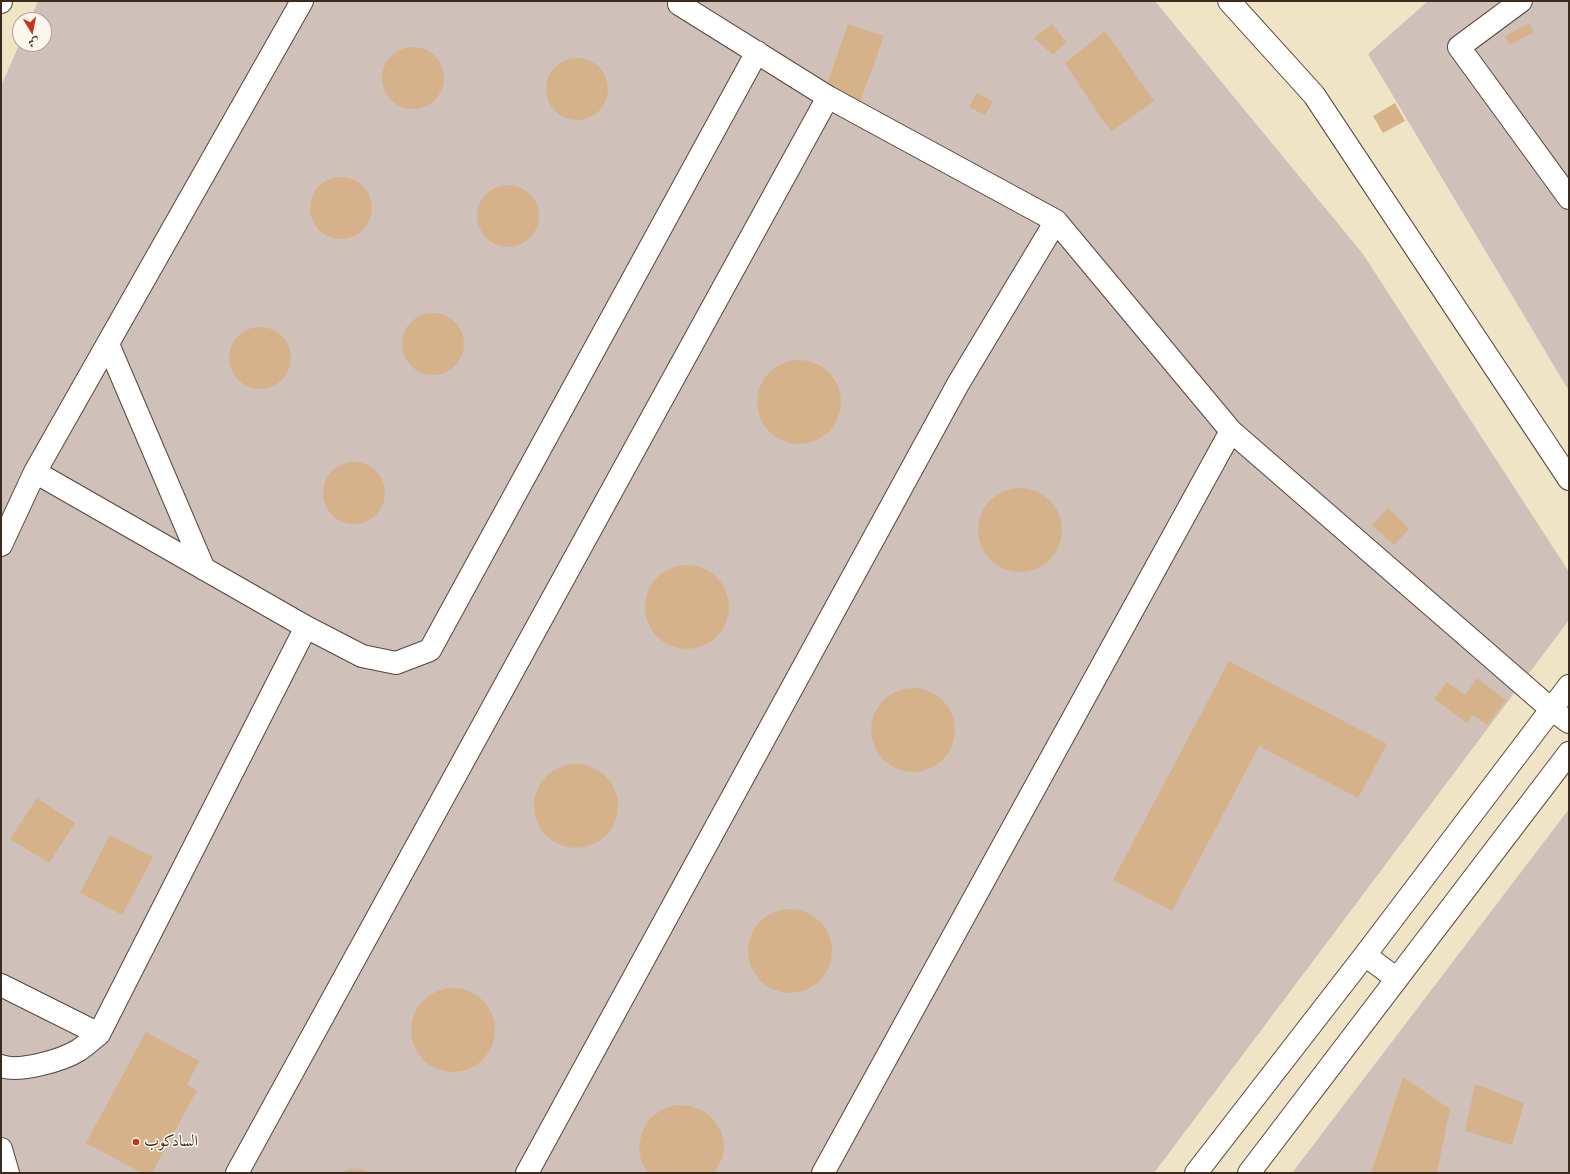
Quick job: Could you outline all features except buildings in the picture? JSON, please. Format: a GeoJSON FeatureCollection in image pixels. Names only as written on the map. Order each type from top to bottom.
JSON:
{"type":"FeatureCollection","features":[{"type":"Feature","properties":{"kind":"street"},"geometry":{"type":"LineString","coordinates":[[1,545],[35,472],[302,1]]}},
{"type":"Feature","properties":{"kind":"street"},"geometry":{"type":"LineString","coordinates":[[1229,1],[1314,95],[1569,479]]}},
{"type":"Feature","properties":{"kind":"street"},"geometry":{"type":"LineString","coordinates":[[1521,1],[1459,47],[1569,198]]}},
{"type":"Feature","properties":{"kind":"street"},"geometry":{"type":"LineString","coordinates":[[678,2],[828,97],[1056,221],[1231,431],[1551,709],[1569,722]]}},
{"type":"Feature","properties":{"kind":"street"},"geometry":{"type":"LineString","coordinates":[[35,472],[306,627],[362,656],[396,663],[430,650],[757,52]]}},
{"type":"Feature","properties":{"kind":"street"},"geometry":{"type":"LineString","coordinates":[[237,1173],[828,97]]}},
{"type":"Feature","properties":{"kind":"street"},"geometry":{"type":"LineString","coordinates":[[527,1173],[958,384],[1056,221]]}},
{"type":"Feature","properties":{"kind":"street"},"geometry":{"type":"LineString","coordinates":[[108,344],[204,569]]}},
{"type":"Feature","properties":{"kind":"street"},"geometry":{"type":"LineString","coordinates":[[823,1173],[1231,431]]}},
{"type":"Feature","properties":{"kind":"street"},"geometry":{"type":"LineString","coordinates":[[1,1066],[8,1068],[39,1066],[78,1051],[99,1034],[306,627]]}},
{"type":"Feature","properties":{"kind":"street"},"geometry":{"type":"LineString","coordinates":[[1196,1173],[1365,955],[1569,686]]}},
{"type":"Feature","properties":{"kind":"street"},"geometry":{"type":"LineString","coordinates":[[1249,1173],[1569,752]]}},
{"type":"Feature","properties":{"kind":"street"},"geometry":{"type":"LineString","coordinates":[[1365,955],[1396,979]]}},
{"type":"Feature","properties":{"kind":"street"},"geometry":{"type":"LineString","coordinates":[[1,985],[99,1034]]}},
{"type":"Feature","properties":{"kind":"street"},"geometry":{"type":"LineString","coordinates":[[1,1149],[8,1173]]}},
{"type":"Feature","properties":{"kind":"shaded area"},"geometry":{"type":"Polygon","coordinates":[[[38,1],[1155,1],[1363,254],[1569,572],[1569,620],[1154,1173],[1,1173],[1,86],[16,52],[52,52],[52,12],[33,12],[38,1]]]}},
{"type":"Feature","properties":{"kind":"shaded area"},"geometry":{"type":"Polygon","coordinates":[[[1428,1],[1569,1],[1569,391],[1368,54],[1428,1]]]}},
{"type":"Feature","properties":{"kind":"shaded area"},"geometry":{"type":"Polygon","coordinates":[[[1569,809],[1569,1173],[1292,1173],[1569,809]]]}},
{"type":"Feature","properties":{"kind":"place","name":"السادكوب"},"geometry":{"type":"Point","coordinates":[136,1142]}}]}
